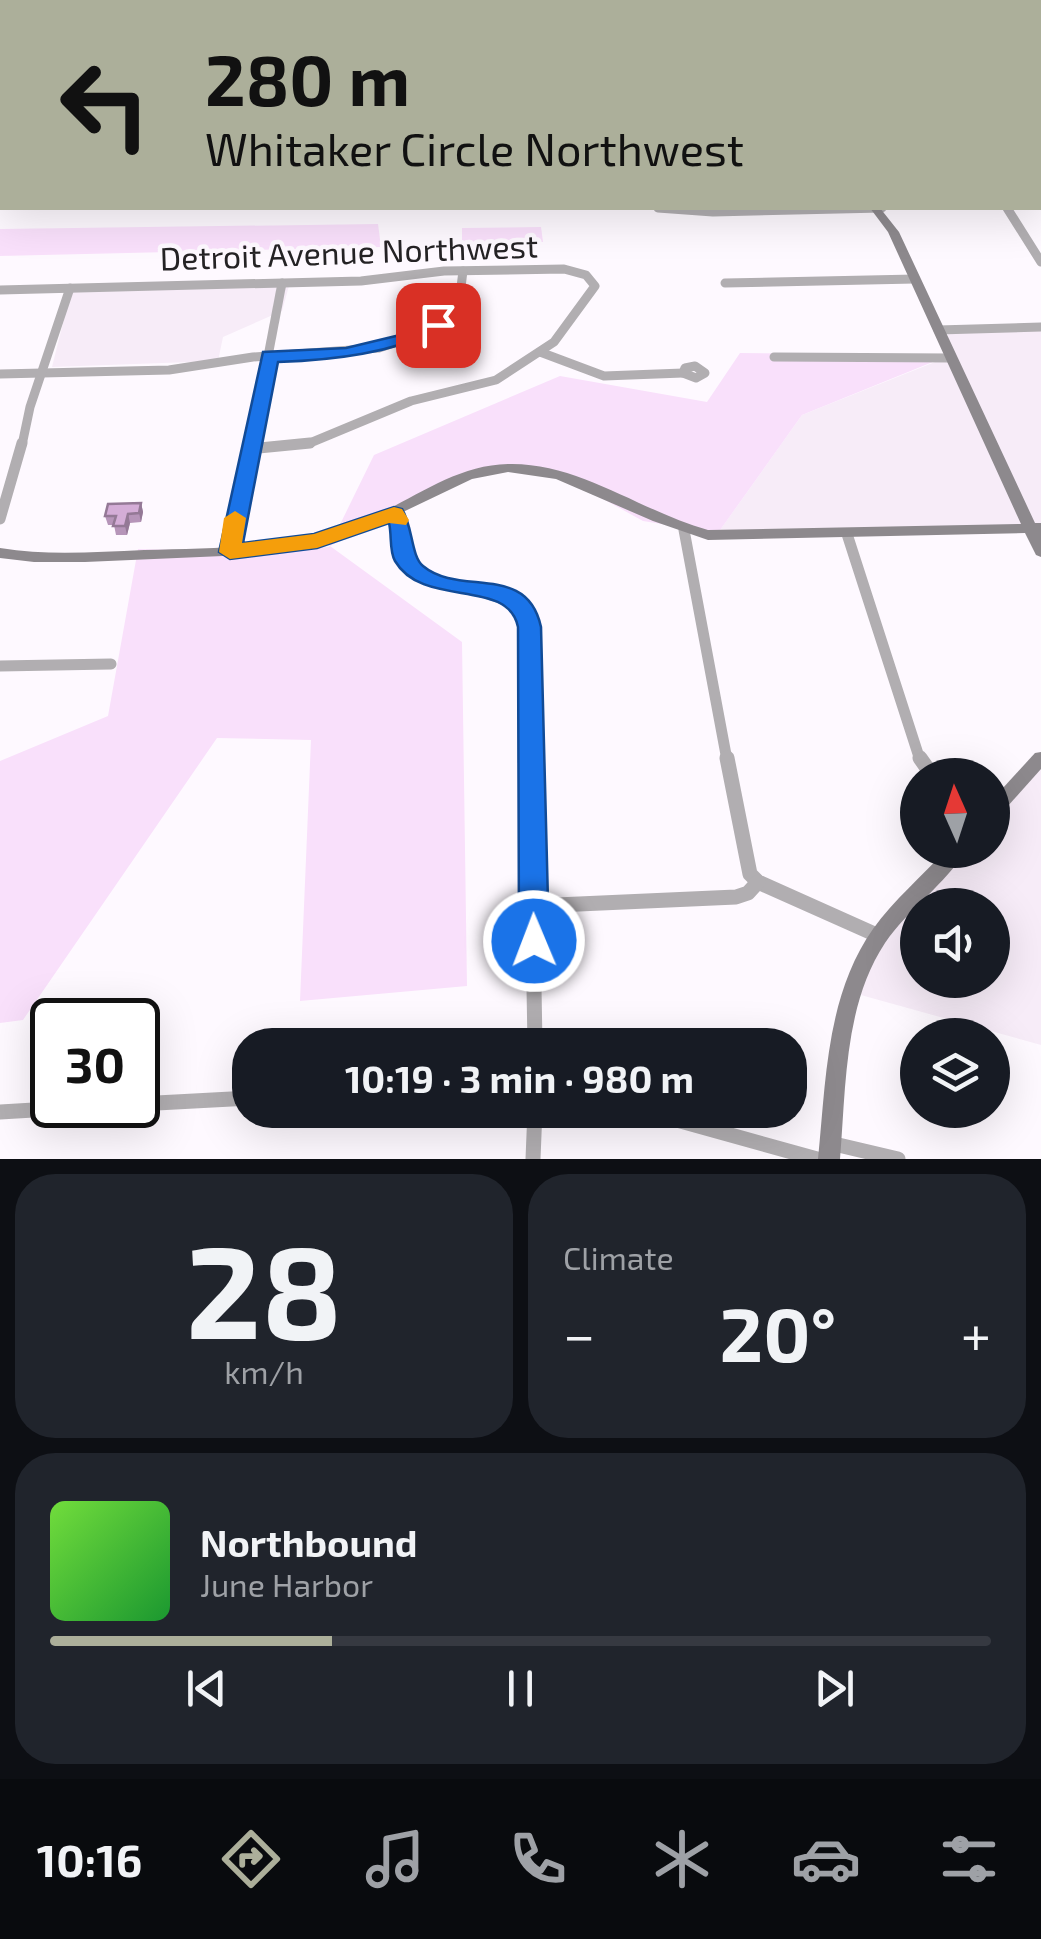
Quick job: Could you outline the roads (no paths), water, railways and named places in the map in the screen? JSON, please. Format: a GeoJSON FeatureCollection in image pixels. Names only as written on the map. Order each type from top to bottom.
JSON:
{"type":"FeatureCollection","features":[{"type":"Feature","properties":{"kind":"main road"},"geometry":{"type":"LineString","coordinates":[[878,210],[893,232],[1035,528],[1041,552]]}},
{"type":"Feature","properties":{"kind":"main road"},"geometry":{"type":"LineString","coordinates":[[0,553],[38,558],[230,552],[317,541],[394,514],[462,477],[516,468],[575,482],[684,530],[732,537],[1035,528]]}},
{"type":"Feature","properties":{"kind":"main road"},"geometry":{"type":"LineString","coordinates":[[1010,793],[1040,762]]}},
{"type":"Feature","properties":{"kind":"main road"},"geometry":{"type":"LineString","coordinates":[[825,1154],[847,1006],[860,968],[879,936],[941,868]]}},
{"type":"Feature","properties":{"kind":"street"},"geometry":{"type":"LineString","coordinates":[[686,210],[796,210]]}},
{"type":"Feature","properties":{"kind":"street"},"geometry":{"type":"LineString","coordinates":[[1009,210],[1041,262]]}},
{"type":"Feature","properties":{"kind":"street","name":"Detroit Avenue Northwest"},"geometry":{"type":"LineString","coordinates":[[0,290],[362,281],[462,270],[564,269],[591,279],[595,286],[565,331],[496,380],[411,401],[326,438],[290,447],[249,449]]}},
{"type":"Feature","properties":{"kind":"street"},"geometry":{"type":"LineString","coordinates":[[0,374],[192,368],[270,356],[346,354],[428,331],[446,319],[464,292],[462,270]]}},
{"type":"Feature","properties":{"kind":"street"},"geometry":{"type":"LineString","coordinates":[[725,283],[915,279]]}},
{"type":"Feature","properties":{"kind":"street"},"geometry":{"type":"LineString","coordinates":[[230,552],[282,283]]}},
{"type":"Feature","properties":{"kind":"street"},"geometry":{"type":"LineString","coordinates":[[0,519],[41,373],[70,288]]}},
{"type":"Feature","properties":{"kind":"street"},"geometry":{"type":"LineString","coordinates":[[938,330],[1041,327]]}},
{"type":"Feature","properties":{"kind":"street"},"geometry":{"type":"LineString","coordinates":[[540,352],[604,376],[683,373]]}},
{"type":"Feature","properties":{"kind":"street"},"geometry":{"type":"LineString","coordinates":[[774,356],[951,358]]}},
{"type":"Feature","properties":{"kind":"street"},"geometry":{"type":"LineString","coordinates":[[394,514],[401,526],[404,557],[416,573],[442,584],[499,592],[517,602],[527,615],[536,1028]]}},
{"type":"Feature","properties":{"kind":"street"},"geometry":{"type":"LineString","coordinates":[[684,530],[682,538],[746,864],[758,882],[879,936]]}},
{"type":"Feature","properties":{"kind":"street"},"geometry":{"type":"LineString","coordinates":[[847,534],[920,758]]}},
{"type":"Feature","properties":{"kind":"street"},"geometry":{"type":"LineString","coordinates":[[0,666],[111,664]]}},
{"type":"Feature","properties":{"kind":"street"},"geometry":{"type":"LineString","coordinates":[[534,906],[736,897],[748,893],[758,882]]}},
{"type":"Feature","properties":{"kind":"street"},"geometry":{"type":"LineString","coordinates":[[160,1103],[232,1099]]}},
{"type":"Feature","properties":{"kind":"street"},"geometry":{"type":"LineString","coordinates":[[0,1112],[30,1110]]}},
{"type":"Feature","properties":{"kind":"street"},"geometry":{"type":"LineString","coordinates":[[533,1159],[534,1128]]}},
{"type":"Feature","properties":{"kind":"street"},"geometry":{"type":"LineString","coordinates":[[716,1128],[825,1154],[898,1159]]}}]}
